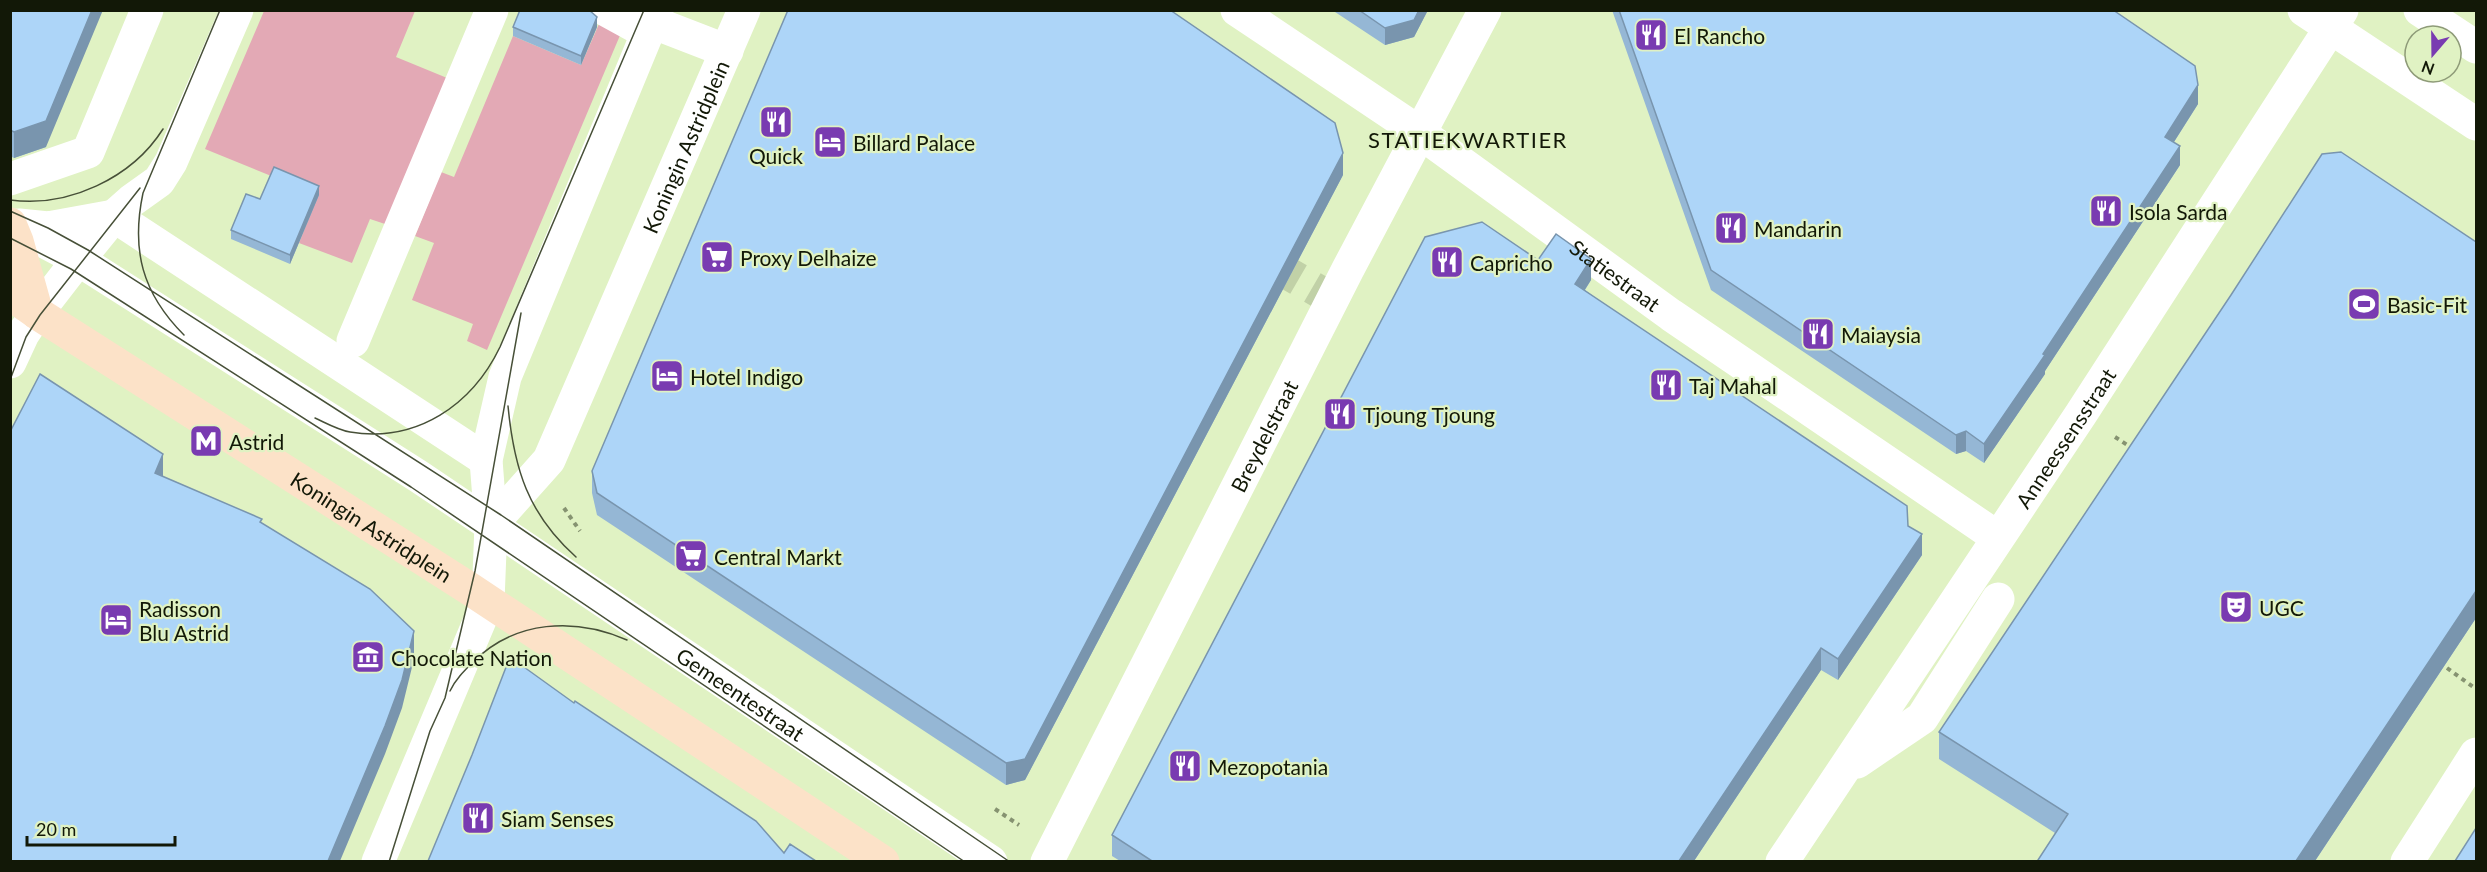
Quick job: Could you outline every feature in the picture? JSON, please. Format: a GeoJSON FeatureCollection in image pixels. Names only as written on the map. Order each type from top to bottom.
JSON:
{"type":"FeatureCollection","features":[{"type":"Feature","properties":{"kind":"main road"},"geometry":{"type":"LineString","coordinates":[[12,224],[37,313]]}},
{"type":"Feature","properties":{"kind":"main road","name":"Koningin Astridplein"},"geometry":{"type":"LineString","coordinates":[[10,294],[488,600]]}},
{"type":"Feature","properties":{"kind":"main road"},"geometry":{"type":"LineString","coordinates":[[488,600],[883,861]]}},
{"type":"Feature","properties":{"kind":"street"},"geometry":{"type":"LineString","coordinates":[[10,179],[88,152],[147,10]]}},
{"type":"Feature","properties":{"kind":"street"},"geometry":{"type":"LineString","coordinates":[[10,362],[23,334],[37,313],[114,216],[159,181],[171,162],[237,10]]}},
{"type":"Feature","properties":{"kind":"street"},"geometry":{"type":"LineString","coordinates":[[353,341],[492,10]]}},
{"type":"Feature","properties":{"kind":"street","name":"Koningin Astridplein"},"geometry":{"type":"LineString","coordinates":[[606,10],[637,27],[655,16],[727,51]]}},
{"type":"Feature","properties":{"kind":"street","name":"Koningin Astridplein"},"geometry":{"type":"LineString","coordinates":[[491,525],[549,460],[744,10]]}},
{"type":"Feature","properties":{"kind":"street","name":"Statiestraat"},"geometry":{"type":"LineString","coordinates":[[1237,10],[1419,132],[1671,315],[1997,537]]}},
{"type":"Feature","properties":{"kind":"street","name":"Breydelstraat"},"geometry":{"type":"LineString","coordinates":[[1047,861],[1348,269],[1485,10]]}},
{"type":"Feature","properties":{"kind":"street"},"geometry":{"type":"LineString","coordinates":[[2420,10],[2476,48]]}},
{"type":"Feature","properties":{"kind":"street"},"geometry":{"type":"LineString","coordinates":[[378,861],[488,600],[491,525],[486,460],[498,398],[511,358],[655,16]]}},
{"type":"Feature","properties":{"kind":"street"},"geometry":{"type":"LineString","coordinates":[[2326,16],[2476,124]]}},
{"type":"Feature","properties":{"kind":"street","name":"Anneessensstraat"},"geometry":{"type":"LineString","coordinates":[[1782,861],[2081,414],[2326,16]]}},
{"type":"Feature","properties":{"kind":"street"},"geometry":{"type":"LineString","coordinates":[[12,224],[48,228],[114,216],[486,460]]}},
{"type":"Feature","properties":{"kind":"street"},"geometry":{"type":"LineString","coordinates":[[12,224],[79,260],[491,525]]}},
{"type":"Feature","properties":{"kind":"street","name":"Gemeentestraat"},"geometry":{"type":"LineString","coordinates":[[491,525],[991,861]]}},
{"type":"Feature","properties":{"kind":"street"},"geometry":{"type":"LineString","coordinates":[[1843,771],[1922,718],[1998,599]]}},
{"type":"Feature","properties":{"kind":"street"},"geometry":{"type":"LineString","coordinates":[[2407,861],[2476,754]]}},
{"type":"Feature","properties":{"kind":"path"},"geometry":{"type":"LineString","coordinates":[[2447,668],[2476,689]]}},
{"type":"Feature","properties":{"kind":"shaded area"},"geometry":{"type":"Polygon","coordinates":[[[264,11],[415,11],[396,57],[452,80],[391,226],[370,219],[352,263],[299,243],[318,195],[205,149],[264,11]]]}},
{"type":"Feature","properties":{"kind":"shaded area"},"geometry":{"type":"Polygon","coordinates":[[[599,24],[621,33],[487,350],[467,341],[473,324],[412,300],[434,243],[415,236],[441,172],[454,177],[513,36],[581,65],[599,24]]]}},
{"type":"Feature","properties":{"kind":"building"},"geometry":{"type":"Polygon","coordinates":[[[10,10],[92,10],[46,121],[14,132],[10,130],[10,10]]]}},
{"type":"Feature","properties":{"kind":"building"},"geometry":{"type":"Polygon","coordinates":[[[520,10],[589,10],[597,17],[581,56],[513,27],[520,10]]]}},
{"type":"Feature","properties":{"kind":"building"},"geometry":{"type":"Polygon","coordinates":[[[788,10],[1170,10],[1335,123],[1343,153],[1025,759],[1006,763],[597,493],[592,471],[788,10]]]}},
{"type":"Feature","properties":{"kind":"building"},"geometry":{"type":"Polygon","coordinates":[[[1359,10],[1419,10],[1414,20],[1385,28],[1359,10]]]}},
{"type":"Feature","properties":{"kind":"building"},"geometry":{"type":"Polygon","coordinates":[[[1619,10],[2113,10],[2195,66],[2198,85],[2165,137],[2180,146],[2043,354],[2045,355],[1984,444],[1966,431],[1956,435],[1711,270],[1619,10]]]}},
{"type":"Feature","properties":{"kind":"building"},"geometry":{"type":"Polygon","coordinates":[[[2341,152],[2476,242],[2476,591],[2296,861],[2040,861],[2038,860],[2068,814],[1939,732],[2231,295],[2322,154],[2341,152]]]}},
{"type":"Feature","properties":{"kind":"building"},"geometry":{"type":"Polygon","coordinates":[[[274,167],[319,186],[290,255],[231,230],[246,194],[260,199],[274,167]]]}},
{"type":"Feature","properties":{"kind":"building"},"geometry":{"type":"Polygon","coordinates":[[[1482,222],[1538,260],[1556,234],[1591,259],[1575,284],[1907,506],[1908,526],[1922,534],[1838,659],[1821,648],[1679,861],[1152,861],[1112,835],[1425,237],[1482,222]]]}},
{"type":"Feature","properties":{"kind":"building"},"geometry":{"type":"Polygon","coordinates":[[[40,374],[163,454],[155,473],[262,519],[260,522],[370,589],[414,631],[402,680],[385,726],[328,861],[10,861],[10,432],[40,374]]]}},
{"type":"Feature","properties":{"kind":"building"},"geometry":{"type":"Polygon","coordinates":[[[510,657],[574,703],[575,701],[756,821],[784,853],[790,844],[816,861],[428,861],[510,657]]]}},
{"type":"Feature","properties":{"kind":"building"},"geometry":{"type":"Polygon","coordinates":[[[2476,828],[2476,861],[2455,861],[2476,828]]]}},
{"type":"Feature","properties":{"kind":"tunnel"},"geometry":{"type":"LineString","coordinates":[[1270,263],[1332,299]]}},
{"type":"Feature","properties":{"kind":"tram line"},"geometry":{"type":"LineString","coordinates":[[184,335],[158,303],[149,287],[140,252],[138,233],[140,214],[143,193],[220,10]]}},
{"type":"Feature","properties":{"kind":"tram line"},"geometry":{"type":"LineString","coordinates":[[315,418],[350,432],[375,434],[398,432],[440,415],[474,386],[500,347],[644,10]]}},
{"type":"Feature","properties":{"kind":"tram line"},"geometry":{"type":"LineString","coordinates":[[10,200],[54,199],[97,186],[134,162],[163,129]]}},
{"type":"Feature","properties":{"kind":"tram line"},"geometry":{"type":"LineString","coordinates":[[10,380],[26,337],[40,315],[140,188]]}},
{"type":"Feature","properties":{"kind":"tram line"},"geometry":{"type":"LineString","coordinates":[[10,211],[88,250],[501,515],[1010,862]]}},
{"type":"Feature","properties":{"kind":"tram line"},"geometry":{"type":"LineString","coordinates":[[10,238],[71,269],[411,487],[965,862]]}},
{"type":"Feature","properties":{"kind":"tram line"},"geometry":{"type":"LineString","coordinates":[[389,862],[430,731],[445,698],[475,571],[521,313]]}},
{"type":"Feature","properties":{"kind":"tram line"},"geometry":{"type":"LineString","coordinates":[[508,406],[514,450],[526,489],[546,524],[576,557]]}},
{"type":"Feature","properties":{"kind":"tram line"},"geometry":{"type":"LineString","coordinates":[[450,691],[463,672],[490,648],[526,631],[566,626],[587,628],[627,640]]}},
{"type":"Feature","properties":{"kind":"place","name":"El Rancho"},"geometry":{"type":"Point","coordinates":[1651,35]}},
{"type":"Feature","properties":{"kind":"place","name":"Quick"},"geometry":{"type":"Point","coordinates":[776,122]}},
{"type":"Feature","properties":{"kind":"place","name":"Billard Palace"},"geometry":{"type":"Point","coordinates":[830,142]}},
{"type":"Feature","properties":{"kind":"place","name":"Isola Sarda"},"geometry":{"type":"Point","coordinates":[2106,211]}},
{"type":"Feature","properties":{"kind":"place","name":"Mandarin"},"geometry":{"type":"Point","coordinates":[1731,228]}},
{"type":"Feature","properties":{"kind":"place","name":"Proxy Delhaize"},"geometry":{"type":"Point","coordinates":[717,257]}},
{"type":"Feature","properties":{"kind":"place","name":"Capricho"},"geometry":{"type":"Point","coordinates":[1447,262]}},
{"type":"Feature","properties":{"kind":"place","name":"Basic-Fit"},"geometry":{"type":"Point","coordinates":[2364,304]}},
{"type":"Feature","properties":{"kind":"place","name":"Maiaysia"},"geometry":{"type":"Point","coordinates":[1818,334]}},
{"type":"Feature","properties":{"kind":"place","name":"Hotel Indigo"},"geometry":{"type":"Point","coordinates":[667,376]}},
{"type":"Feature","properties":{"kind":"place","name":"Taj Mahal"},"geometry":{"type":"Point","coordinates":[1666,385]}},
{"type":"Feature","properties":{"kind":"place","name":"Tjoung Tjoung"},"geometry":{"type":"Point","coordinates":[1340,414]}},
{"type":"Feature","properties":{"kind":"place","name":"Astrid"},"geometry":{"type":"Point","coordinates":[206,441]}},
{"type":"Feature","properties":{"kind":"place","name":"Central Markt"},"geometry":{"type":"Point","coordinates":[691,556]}},
{"type":"Feature","properties":{"kind":"place","name":"UGC"},"geometry":{"type":"Point","coordinates":[2236,607]}},
{"type":"Feature","properties":{"kind":"place","name":"Radisson Blu Astrid"},"geometry":{"type":"Point","coordinates":[116,620]}},
{"type":"Feature","properties":{"kind":"place","name":"Chocolate Nation"},"geometry":{"type":"Point","coordinates":[368,657]}},
{"type":"Feature","properties":{"kind":"place","name":"Mezopotania"},"geometry":{"type":"Point","coordinates":[1185,766]}},
{"type":"Feature","properties":{"kind":"place","name":"Siam Senses"},"geometry":{"type":"Point","coordinates":[478,818]}},
{"type":"Feature","properties":{"kind":"district","name":"STATIEKWARTIER"},"geometry":{"type":"Point","coordinates":[1468,139]}}]}
